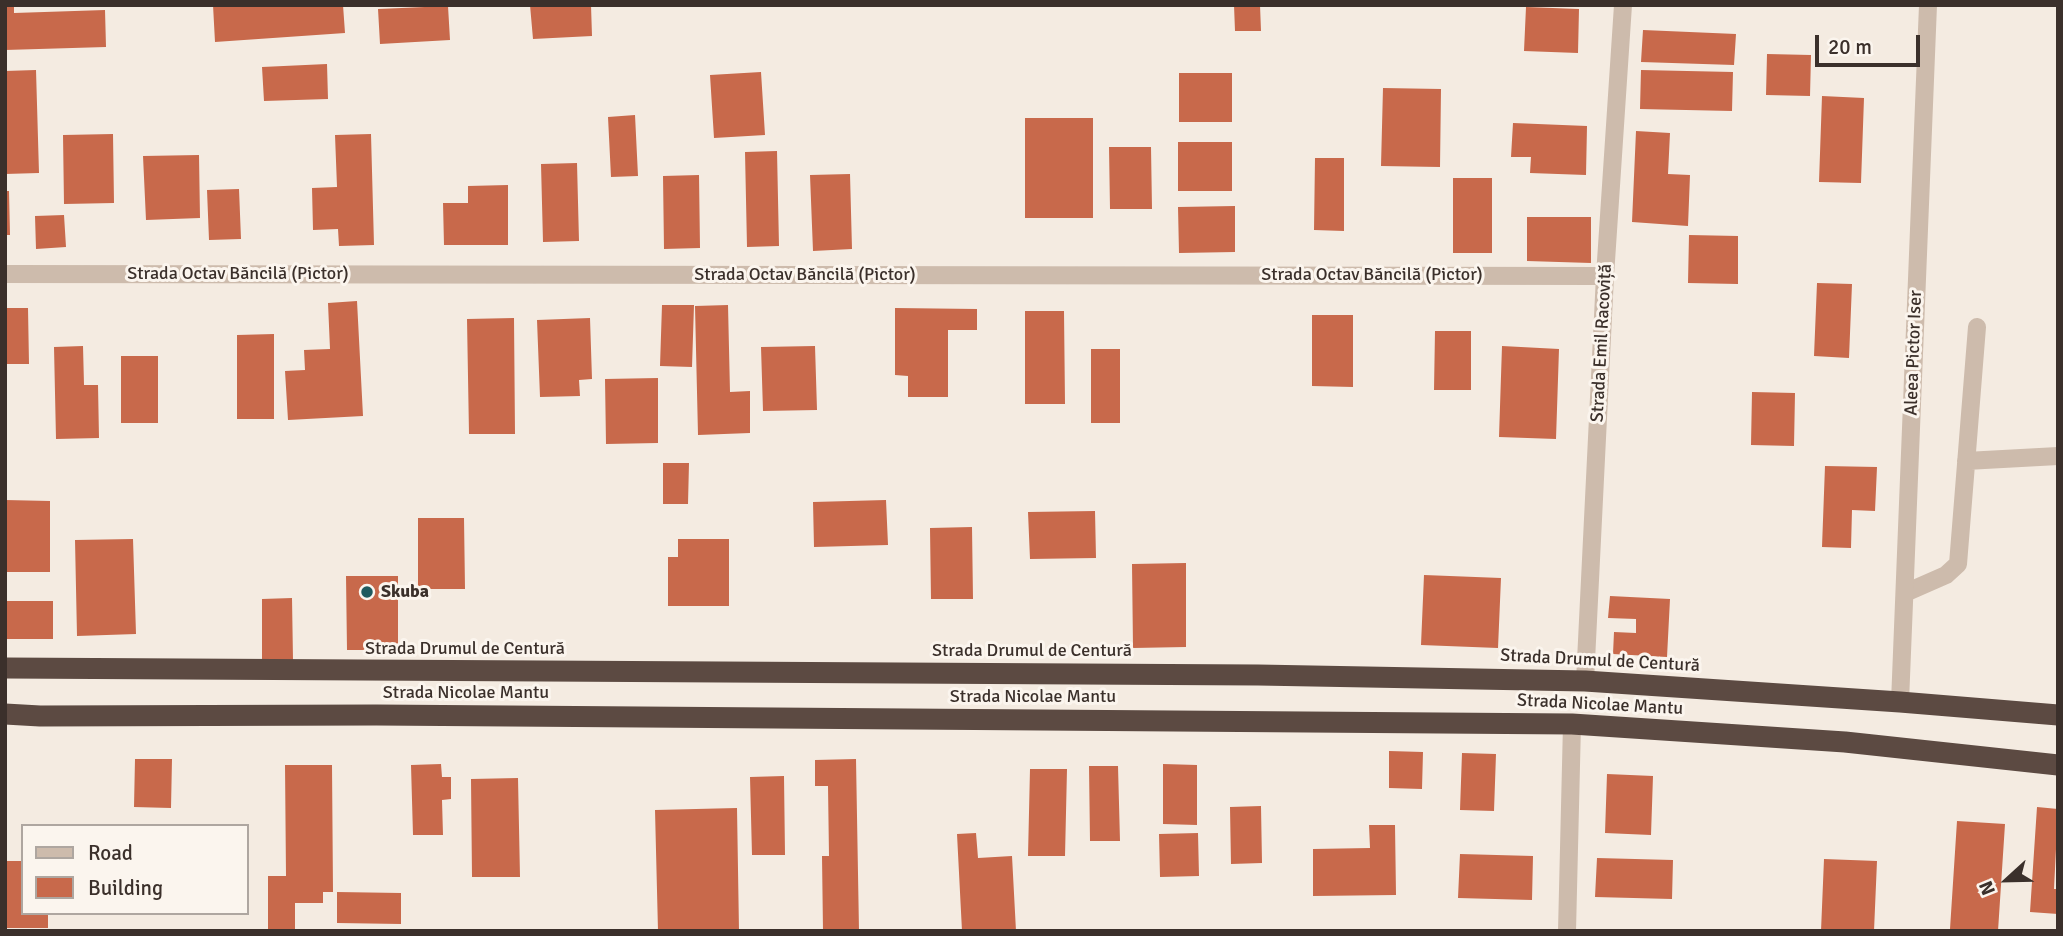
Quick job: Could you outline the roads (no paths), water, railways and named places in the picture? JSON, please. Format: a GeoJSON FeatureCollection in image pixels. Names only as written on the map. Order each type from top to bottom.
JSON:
{"type":"FeatureCollection","features":[{"type":"Feature","properties":{"kind":"highway","name":"Strada Drumul de Centură"},"geometry":{"type":"LineString","coordinates":[[5,668],[1244,675],[1585,681],[2058,715]]}},
{"type":"Feature","properties":{"kind":"highway","name":"Strada Nicolae Mantu"},"geometry":{"type":"LineString","coordinates":[[5,714],[1572,724],[1844,742],[2058,765]]}},
{"type":"Feature","properties":{"kind":"street","name":"Strada Emil Racoviță"},"geometry":{"type":"LineString","coordinates":[[1585,681],[1605,276],[1623,5]]}},
{"type":"Feature","properties":{"kind":"street","name":"Aleea Pictor Iser"},"geometry":{"type":"LineString","coordinates":[[1900,702],[1928,5]]}},
{"type":"Feature","properties":{"kind":"street","name":"Strada Octav Băncilă (Pictor)"},"geometry":{"type":"LineString","coordinates":[[5,274],[1605,276]]}},
{"type":"Feature","properties":{"kind":"street"},"geometry":{"type":"LineString","coordinates":[[1905,593],[1945,575],[1958,564],[1977,327]]}},
{"type":"Feature","properties":{"kind":"street"},"geometry":{"type":"LineString","coordinates":[[1966,461],[2058,456]]}},
{"type":"Feature","properties":{"kind":"street"},"geometry":{"type":"LineString","coordinates":[[1567,931],[1572,724]]}},
{"type":"Feature","properties":{"kind":"place","name":"Skuba"},"geometry":{"type":"Point","coordinates":[367,592]}}]}
